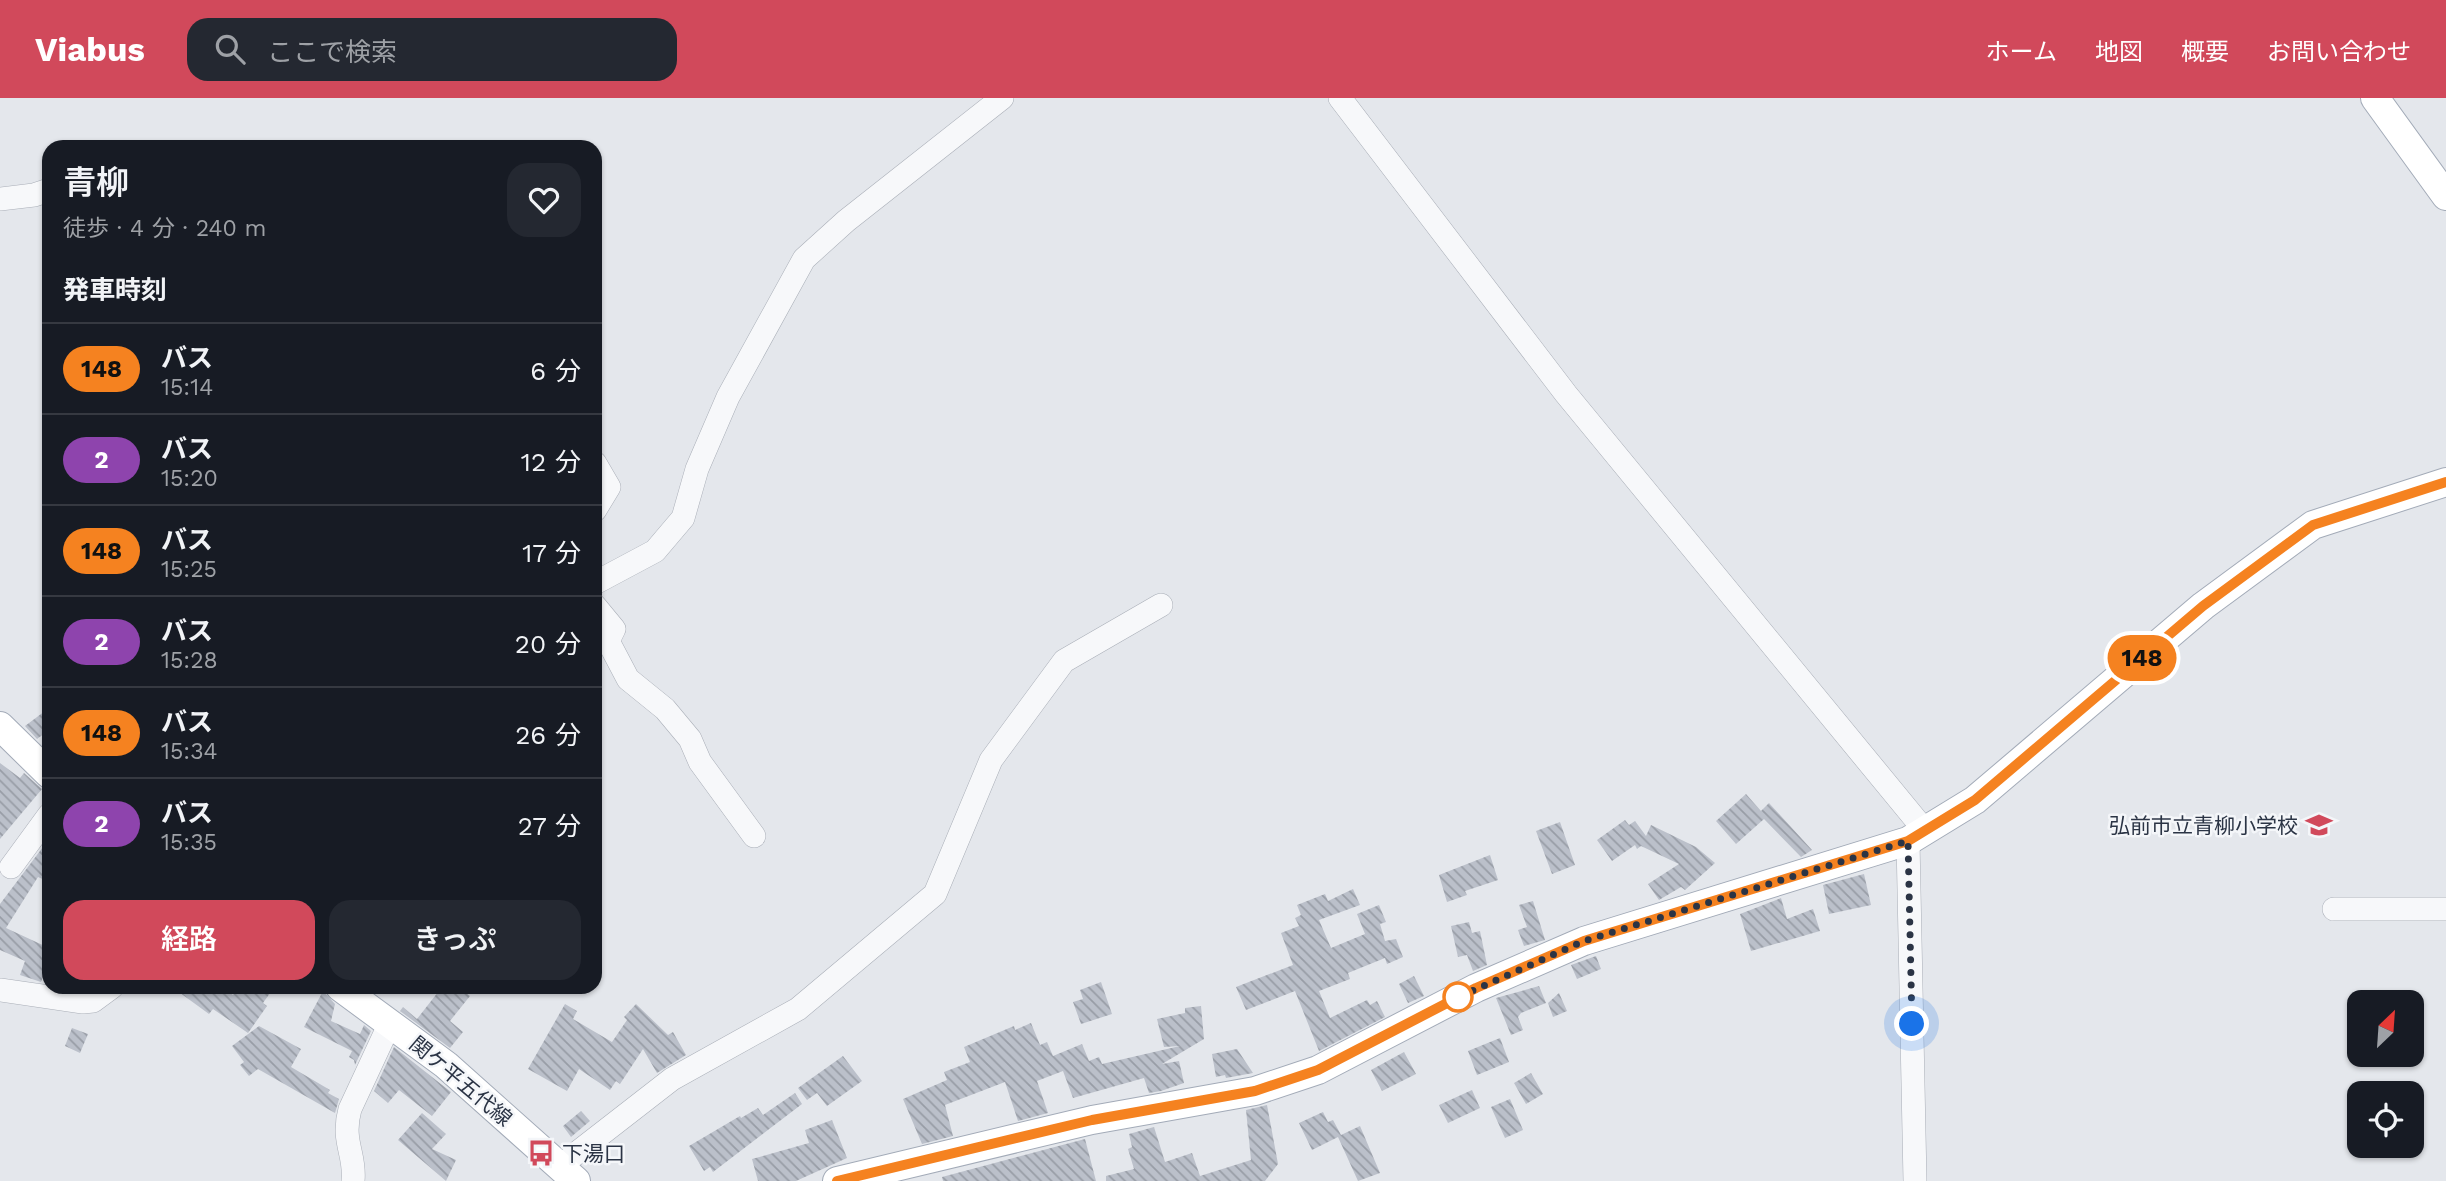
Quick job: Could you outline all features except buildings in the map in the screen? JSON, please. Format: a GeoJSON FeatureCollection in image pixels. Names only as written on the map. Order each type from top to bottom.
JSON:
{"type":"FeatureCollection","features":[{"type":"Feature","properties":{"kind":"main road"},"geometry":{"type":"LineString","coordinates":[[2375,98],[2446,196]]}},
{"type":"Feature","properties":{"kind":"main road"},"geometry":{"type":"LineString","coordinates":[[837,1181],[1092,1120],[1255,1091],[1318,1070],[1476,988],[1584,941],[1917,836],[1975,800],[2203,606],[2313,525],[2446,482]]}},
{"type":"Feature","properties":{"kind":"main road"},"geometry":{"type":"LineString","coordinates":[[0,726],[42,767]]}},
{"type":"Feature","properties":{"kind":"main road","name":"関ケ平五代線"},"geometry":{"type":"LineString","coordinates":[[350,994],[446,1065],[568,1173]]}},
{"type":"Feature","properties":{"kind":"street"},"geometry":{"type":"LineString","coordinates":[[602,579],[655,551],[683,518],[697,469],[727,397],[804,259],[846,221],[1002,98]]}},
{"type":"Feature","properties":{"kind":"street"},"geometry":{"type":"LineString","coordinates":[[1340,98],[1566,394],[1917,836],[1915,1181]]}},
{"type":"Feature","properties":{"kind":"street"},"geometry":{"type":"LineString","coordinates":[[0,199],[42,192]]}},
{"type":"Feature","properties":{"kind":"street"},"geometry":{"type":"LineString","coordinates":[[602,475],[609,487],[602,498]]}},
{"type":"Feature","properties":{"kind":"street"},"geometry":{"type":"LineString","coordinates":[[568,1173],[671,1079],[798,1009],[935,894],[991,760],[1065,661],[1161,605]]}},
{"type":"Feature","properties":{"kind":"street"},"geometry":{"type":"LineString","coordinates":[[602,614],[614,629],[608,641],[628,679],[665,709],[690,739],[700,762],[754,835]]}},
{"type":"Feature","properties":{"kind":"street"},"geometry":{"type":"LineString","coordinates":[[11,867],[42,825]]}},
{"type":"Feature","properties":{"kind":"street"},"geometry":{"type":"LineString","coordinates":[[2334,909],[2446,909]]}},
{"type":"Feature","properties":{"kind":"street"},"geometry":{"type":"LineString","coordinates":[[0,990],[83,1002],[93,1001],[102,994]]}},
{"type":"Feature","properties":{"kind":"street"},"geometry":{"type":"LineString","coordinates":[[354,1181],[354,1170],[346,1146],[348,1117],[390,1023]]}},
{"type":"Feature","properties":{"kind":"bus line","name":"148"},"geometry":{"type":"LineString","coordinates":[[837,1181],[1092,1120],[1255,1091],[1318,1070],[1476,988],[1584,941],[1908,841],[1975,800],[2203,606],[2313,525],[2446,482]]}},
{"type":"Feature","properties":{"kind":"place","name":"弘前市立青柳小学校"},"geometry":{"type":"Point","coordinates":[2319,825]}},
{"type":"Feature","properties":{"kind":"place","name":"下湯口"},"geometry":{"type":"Point","coordinates":[541,1153]}},
{"type":"Feature","properties":{"kind":"route"},"geometry":{"type":"LineString","coordinates":[[1458,997],[1454,999],[1584,941],[1908,841],[1912,1024]]}}]}
